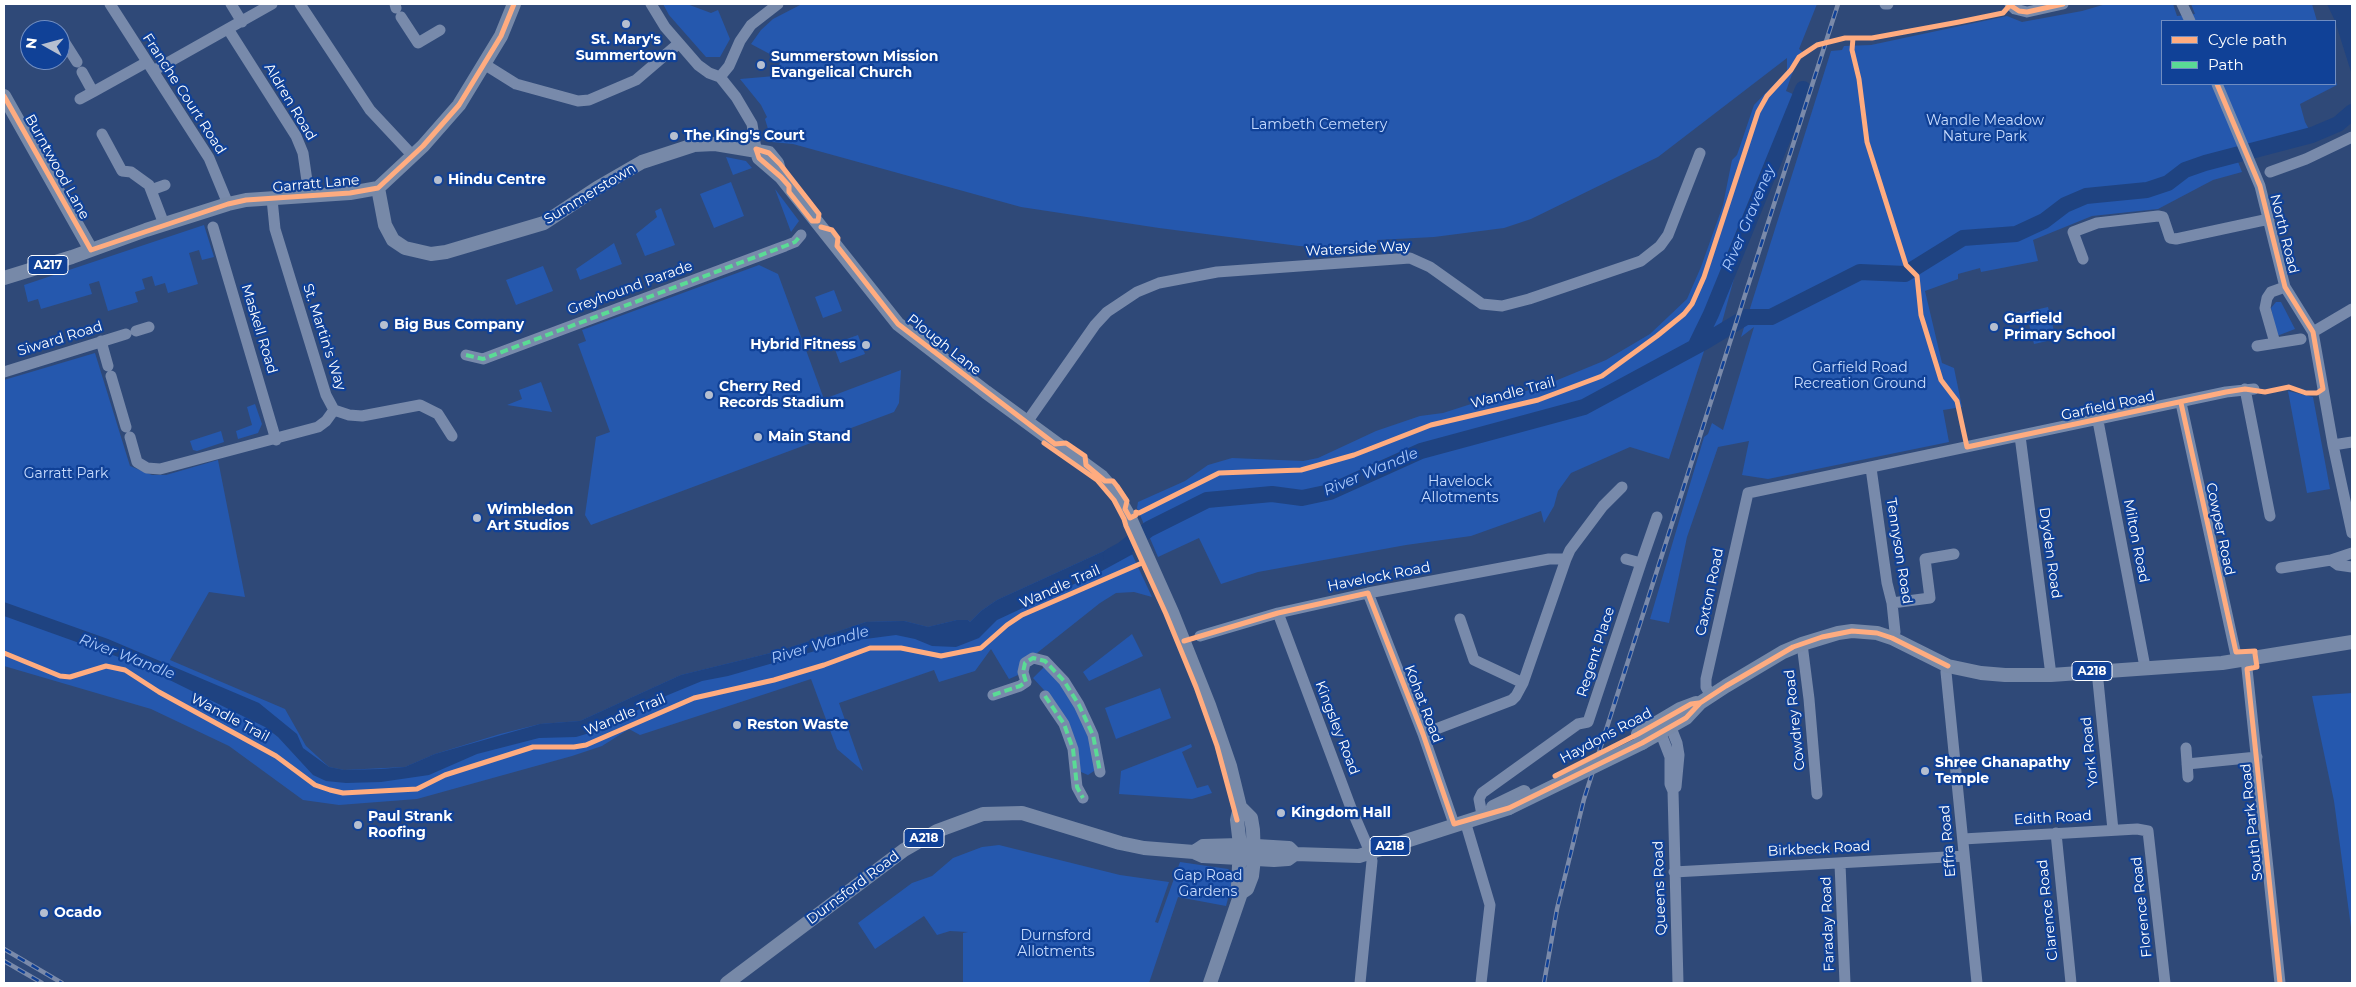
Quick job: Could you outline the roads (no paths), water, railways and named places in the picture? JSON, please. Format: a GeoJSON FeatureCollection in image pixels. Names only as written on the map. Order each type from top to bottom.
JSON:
{"type":"FeatureCollection","features":[{"type":"Feature","properties":{"kind":"main road","name":"Garratt Lane"},"geometry":{"type":"LineString","coordinates":[[4,278],[228,204],[272,198],[350,194],[378,188],[413,156],[459,105],[507,24],[514,4]]}},
{"type":"Feature","properties":{"kind":"main road","name":"Burntwood Lane"},"geometry":{"type":"LineString","coordinates":[[4,96],[91,250]]}},
{"type":"Feature","properties":{"kind":"main road","name":"Summerstown"},"geometry":{"type":"LineString","coordinates":[[378,188],[385,225],[393,240],[405,248],[432,254],[446,252],[544,223],[597,188],[642,162],[694,145],[715,144],[746,150],[756,149]]}},
{"type":"Feature","properties":{"kind":"main road","name":"Plough Lane"},"geometry":{"type":"LineString","coordinates":[[756,149],[758,158],[781,176],[898,324],[1102,477],[1114,492],[1132,523],[1210,705],[1230,766],[1240,807],[1237,820],[1240,851],[1238,886],[1241,894]]}},
{"type":"Feature","properties":{"kind":"main road","name":"Haydons Road"},"geometry":{"type":"LineString","coordinates":[[1240,851],[1254,852],[1289,848],[1295,854],[1353,856],[1482,815],[1640,739],[1664,725],[1686,718],[1705,700],[1783,652],[1822,637],[1852,632],[1876,633],[1892,638],[1948,666],[1994,674],[2051,675],[2241,660],[2352,642]]}},
{"type":"Feature","properties":{"kind":"main road","name":"Plough Lane"},"geometry":{"type":"LineString","coordinates":[[1210,983],[1241,894],[1247,889],[1254,852],[1251,818],[1240,807]]}},
{"type":"Feature","properties":{"kind":"main road","name":"Durnsford Road"},"geometry":{"type":"LineString","coordinates":[[727,983],[904,850],[937,831],[983,814],[1022,813],[1120,843],[1144,848],[1194,852],[1203,846],[1240,851]]}},
{"type":"Feature","properties":{"kind":"street","name":"Franche Court Road"},"geometry":{"type":"LineString","coordinates":[[110,4],[209,158],[228,204]]}},
{"type":"Feature","properties":{"kind":"street"},"geometry":{"type":"LineString","coordinates":[[231,4],[242,22]]}},
{"type":"Feature","properties":{"kind":"street"},"geometry":{"type":"LineString","coordinates":[[80,99],[228,29],[272,4]]}},
{"type":"Feature","properties":{"kind":"street"},"geometry":{"type":"LineString","coordinates":[[300,4],[370,110],[413,156]]}},
{"type":"Feature","properties":{"kind":"street"},"geometry":{"type":"LineString","coordinates":[[651,4],[678,44],[702,68],[720,77],[746,111],[756,138],[756,149]]}},
{"type":"Feature","properties":{"kind":"street"},"geometry":{"type":"LineString","coordinates":[[720,77],[729,66],[740,41],[751,25],[778,4]]}},
{"type":"Feature","properties":{"kind":"street"},"geometry":{"type":"LineString","coordinates":[[2010,4],[2015,9],[2027,12],[2063,4]]}},
{"type":"Feature","properties":{"kind":"street"},"geometry":{"type":"LineString","coordinates":[[2182,4],[2190,20]]}},
{"type":"Feature","properties":{"kind":"street"},"geometry":{"type":"LineString","coordinates":[[397,9],[418,43],[440,30]]}},
{"type":"Feature","properties":{"kind":"street","name":"Aldren Road"},"geometry":{"type":"LineString","coordinates":[[228,29],[296,136],[303,153],[310,195]]}},
{"type":"Feature","properties":{"kind":"street"},"geometry":{"type":"LineString","coordinates":[[484,64],[516,84],[578,101],[588,100],[636,80],[678,44]]}},
{"type":"Feature","properties":{"kind":"street"},"geometry":{"type":"LineString","coordinates":[[70,50],[93,92]]}},
{"type":"Feature","properties":{"kind":"street","name":"North Road"},"geometry":{"type":"LineString","coordinates":[[2216,85],[2250,160],[2269,219],[2285,286],[2313,332],[2333,444],[2352,532]]}},
{"type":"Feature","properties":{"kind":"street"},"geometry":{"type":"LineString","coordinates":[[102,134],[122,170],[131,172],[149,186],[164,224]]}},
{"type":"Feature","properties":{"kind":"street"},"geometry":{"type":"LineString","coordinates":[[2270,172],[2306,159],[2352,137]]}},
{"type":"Feature","properties":{"kind":"street","name":"Waterside Way"},"geometry":{"type":"LineString","coordinates":[[1027,422],[1095,325],[1107,312],[1137,292],[1159,283],[1217,272],[1410,258],[1430,267],[1482,304],[1502,306],[1641,261],[1660,246],[1668,235],[1700,153]]}},
{"type":"Feature","properties":{"kind":"street"},"geometry":{"type":"LineString","coordinates":[[151,190],[165,185]]}},
{"type":"Feature","properties":{"kind":"street","name":"St. Martin's Way"},"geometry":{"type":"LineString","coordinates":[[272,198],[275,229],[326,395],[334,410],[349,415],[362,416],[420,405],[438,414],[452,436]]}},
{"type":"Feature","properties":{"kind":"street"},"geometry":{"type":"LineString","coordinates":[[2083,259],[2068,233],[2097,223],[2163,217],[2170,238],[2176,239],[2269,219]]}},
{"type":"Feature","properties":{"kind":"street","name":"Maskell Road"},"geometry":{"type":"LineString","coordinates":[[213,227],[276,440]]}},
{"type":"Feature","properties":{"kind":"street","name":"Greyhound Parade"},"geometry":{"type":"LineString","coordinates":[[466,356],[483,359],[785,246],[795,242],[801,234]]}},
{"type":"Feature","properties":{"kind":"street"},"geometry":{"type":"LineString","coordinates":[[2275,343],[2265,308],[2267,298],[2271,292],[2285,286]]}},
{"type":"Feature","properties":{"kind":"street"},"geometry":{"type":"LineString","coordinates":[[2313,332],[2352,309]]}},
{"type":"Feature","properties":{"kind":"street","name":"Siward Road"},"geometry":{"type":"LineString","coordinates":[[4,372],[149,327]]}},
{"type":"Feature","properties":{"kind":"street"},"geometry":{"type":"LineString","coordinates":[[2257,346],[2301,339]]}},
{"type":"Feature","properties":{"kind":"street"},"geometry":{"type":"LineString","coordinates":[[101,341],[138,462],[147,468],[160,469],[276,440],[318,427],[326,421],[334,410]]}},
{"type":"Feature","properties":{"kind":"street","name":"Garfield Road"},"geometry":{"type":"LineString","coordinates":[[1748,493],[2250,389],[2270,516]]}},
{"type":"Feature","properties":{"kind":"street","name":"Cowper Road"},"geometry":{"type":"LineString","coordinates":[[2181,403],[2241,660]]}},
{"type":"Feature","properties":{"kind":"street","name":"Milton Road"},"geometry":{"type":"LineString","coordinates":[[2098,420],[2145,667]]}},
{"type":"Feature","properties":{"kind":"street","name":"Dryden Road"},"geometry":{"type":"LineString","coordinates":[[2020,436],[2051,675]]}},
{"type":"Feature","properties":{"kind":"street"},"geometry":{"type":"LineString","coordinates":[[2333,444],[2352,442]]}},
{"type":"Feature","properties":{"kind":"street","name":"Tennyson Road"},"geometry":{"type":"LineString","coordinates":[[1870,468],[1892,603],[1894,632],[1892,638]]}},
{"type":"Feature","properties":{"kind":"street"},"geometry":{"type":"LineString","coordinates":[[1423,734],[1512,700],[1523,683],[1570,550],[1602,506],[1622,487]]}},
{"type":"Feature","properties":{"kind":"street","name":"Caxton Road"},"geometry":{"type":"LineString","coordinates":[[1705,700],[1706,679],[1748,493]]}},
{"type":"Feature","properties":{"kind":"street","name":"Regent Place"},"geometry":{"type":"LineString","coordinates":[[1482,815],[1478,799],[1482,793],[1567,739],[1578,724],[1588,722],[1657,517]]}},
{"type":"Feature","properties":{"kind":"street"},"geometry":{"type":"LineString","coordinates":[[2280,568],[2309,568],[2352,553]]}},
{"type":"Feature","properties":{"kind":"street"},"geometry":{"type":"LineString","coordinates":[[1892,603],[1930,598],[1925,559],[1954,554]]}},
{"type":"Feature","properties":{"kind":"street","name":"Havelock Road"},"geometry":{"type":"LineString","coordinates":[[1200,636],[1278,613],[1368,594],[1549,559],[1566,559]]}},
{"type":"Feature","properties":{"kind":"street"},"geometry":{"type":"LineString","coordinates":[[1626,559],[1642,563]]}},
{"type":"Feature","properties":{"kind":"street"},"geometry":{"type":"LineString","coordinates":[[2330,560],[2338,565],[2352,567]]}},
{"type":"Feature","properties":{"kind":"street","name":"Kohat Road"},"geometry":{"type":"LineString","coordinates":[[1368,594],[1460,822],[1490,906],[1481,983]]}},
{"type":"Feature","properties":{"kind":"street","name":"Kingsley Road"},"geometry":{"type":"LineString","coordinates":[[1278,613],[1351,808],[1370,852]]}},
{"type":"Feature","properties":{"kind":"street"},"geometry":{"type":"LineString","coordinates":[[1460,619],[1474,660],[1523,683]]}},
{"type":"Feature","properties":{"kind":"street","name":"Cowdrey Road"},"geometry":{"type":"LineString","coordinates":[[1802,644],[1817,794]]}},
{"type":"Feature","properties":{"kind":"street"},"geometry":{"type":"LineString","coordinates":[[993,695],[1020,686],[1026,682],[1023,672],[1025,663],[1033,658],[1046,661],[1064,681],[1079,705],[1093,735],[1100,772]]}},
{"type":"Feature","properties":{"kind":"street","name":"South Park Road"},"geometry":{"type":"LineString","coordinates":[[2241,660],[2257,756],[2280,983]]}},
{"type":"Feature","properties":{"kind":"street","name":"Effra Road"},"geometry":{"type":"LineString","coordinates":[[1948,666],[1946,672],[1977,983]]}},
{"type":"Feature","properties":{"kind":"street","name":"York Road"},"geometry":{"type":"LineString","coordinates":[[2097,671],[2113,830]]}},
{"type":"Feature","properties":{"kind":"street"},"geometry":{"type":"LineString","coordinates":[[1045,696],[1064,724],[1073,749],[1077,787],[1083,798]]}},
{"type":"Feature","properties":{"kind":"street","name":"Queens Road"},"geometry":{"type":"LineString","coordinates":[[1664,725],[1670,757],[1670,784],[1673,791],[1678,983]]}},
{"type":"Feature","properties":{"kind":"street"},"geometry":{"type":"LineString","coordinates":[[2186,748],[2188,777]]}},
{"type":"Feature","properties":{"kind":"street"},"geometry":{"type":"LineString","coordinates":[[2187,764],[2257,756]]}},
{"type":"Feature","properties":{"kind":"street","name":"Edith Road"},"geometry":{"type":"LineString","coordinates":[[1963,839],[2146,829]]}},
{"type":"Feature","properties":{"kind":"street","name":"Florence Road"},"geometry":{"type":"LineString","coordinates":[[2146,829],[2150,834],[2165,983]]}},
{"type":"Feature","properties":{"kind":"street","name":"Clarence Road"},"geometry":{"type":"LineString","coordinates":[[2056,834],[2071,983]]}},
{"type":"Feature","properties":{"kind":"street"},"geometry":{"type":"LineString","coordinates":[[1360,983],[1372,860],[1370,852]]}},
{"type":"Feature","properties":{"kind":"street","name":"Birkbeck Road"},"geometry":{"type":"LineString","coordinates":[[1674,872],[1964,856]]}},
{"type":"Feature","properties":{"kind":"street","name":"Faraday Road"},"geometry":{"type":"LineString","coordinates":[[1840,864],[1845,983]]}},
{"type":"Feature","properties":{"kind":"water"},"geometry":{"type":"Polygon","coordinates":[[[2327,4],[2352,4],[2352,75],[2336,20],[2327,4]]]}},
{"type":"Feature","properties":{"kind":"water"},"geometry":{"type":"Polygon","coordinates":[[[1126,541],[1133,554],[1100,572],[997,620],[979,638],[956,647],[932,646],[915,639],[896,635],[850,641],[728,676],[702,681],[668,695],[593,732],[576,737],[539,738],[477,754],[429,775],[381,782],[346,783],[326,781],[313,775],[278,737],[265,727],[135,663],[4,616],[4,602],[108,639],[259,703],[297,734],[303,748],[329,767],[344,770],[381,769],[405,767],[435,754],[540,724],[580,721],[681,675],[779,651],[866,622],[904,621],[928,627],[957,620],[968,620],[970,622],[981,611],[997,600],[1126,541]]]}},
{"type":"Feature","properties":{"kind":"waterway","name":"River Graveney"},"geometry":{"type":"LineString","coordinates":[[1695,347],[1711,314],[1803,89]]}},
{"type":"Feature","properties":{"kind":"waterway","name":"River Wandle"},"geometry":{"type":"LineString","coordinates":[[1111,556],[1149,529],[1207,500],[1272,494],[1302,498],[1330,492],[1421,451],[1584,407],[1706,341],[1746,317],[1771,317],[1860,272],[1905,274],[1963,238],[2016,234],[2044,221],[2065,205],[2086,196],[2147,190],[2168,183],[2185,170],[2205,163],[2312,135],[2338,124],[2352,112]]}},
{"type":"Feature","properties":{"kind":"railway"},"geometry":{"type":"LineString","coordinates":[[1544,983],[1557,909],[1584,799],[1838,4]]}},
{"type":"Feature","properties":{"kind":"railway"},"geometry":{"type":"LineString","coordinates":[[4,949],[62,983]]}},
{"type":"Feature","properties":{"kind":"railway"},"geometry":{"type":"LineString","coordinates":[[4,961],[42,983]]}},
{"type":"Feature","properties":{"kind":"place","name":"St. Mary's Summertown"},"geometry":{"type":"Point","coordinates":[626,24]}},
{"type":"Feature","properties":{"kind":"place","name":"Summerstown Mission Evangelical Church"},"geometry":{"type":"Point","coordinates":[761,65]}},
{"type":"Feature","properties":{"kind":"place","name":"The King's Court"},"geometry":{"type":"Point","coordinates":[674,136]}},
{"type":"Feature","properties":{"kind":"place","name":"Hindu Centre"},"geometry":{"type":"Point","coordinates":[438,180]}},
{"type":"Feature","properties":{"kind":"place","name":"Big Bus Company"},"geometry":{"type":"Point","coordinates":[384,325]}},
{"type":"Feature","properties":{"kind":"place","name":"Garfield Primary School"},"geometry":{"type":"Point","coordinates":[1994,327]}},
{"type":"Feature","properties":{"kind":"place","name":"Hybrid Fitness"},"geometry":{"type":"Point","coordinates":[866,345]}},
{"type":"Feature","properties":{"kind":"place","name":"Cherry Red Records Stadium"},"geometry":{"type":"Point","coordinates":[709,395]}},
{"type":"Feature","properties":{"kind":"place","name":"Main Stand"},"geometry":{"type":"Point","coordinates":[758,437]}},
{"type":"Feature","properties":{"kind":"place","name":"Wimbledon Art Studios"},"geometry":{"type":"Point","coordinates":[477,518]}},
{"type":"Feature","properties":{"kind":"place","name":"Reston Waste"},"geometry":{"type":"Point","coordinates":[737,725]}},
{"type":"Feature","properties":{"kind":"place","name":"Shree Ghanapathy Temple"},"geometry":{"type":"Point","coordinates":[1925,771]}},
{"type":"Feature","properties":{"kind":"place","name":"Kingdom Hall"},"geometry":{"type":"Point","coordinates":[1281,813]}},
{"type":"Feature","properties":{"kind":"place","name":"Paul Strank Roofing"},"geometry":{"type":"Point","coordinates":[358,825]}},
{"type":"Feature","properties":{"kind":"place","name":"Ocado"},"geometry":{"type":"Point","coordinates":[44,913]}},
{"type":"Feature","properties":{"kind":"park label","name":"Lambeth Cemetery"},"geometry":{"type":"Point","coordinates":[1319,125]}},
{"type":"Feature","properties":{"kind":"park label","name":"Wandle Meadow Nature Park"},"geometry":{"type":"Point","coordinates":[1985,130]}},
{"type":"Feature","properties":{"kind":"park label","name":"Garfield Road Recreation Ground"},"geometry":{"type":"Point","coordinates":[1860,376]}},
{"type":"Feature","properties":{"kind":"park label","name":"Garratt Park"},"geometry":{"type":"Point","coordinates":[66,474]}},
{"type":"Feature","properties":{"kind":"park label","name":"Havelock Allotments"},"geometry":{"type":"Point","coordinates":[1460,490]}},
{"type":"Feature","properties":{"kind":"park label","name":"Gap Road Gardens"},"geometry":{"type":"Point","coordinates":[1208,884]}},
{"type":"Feature","properties":{"kind":"park label","name":"Durnsford Allotments"},"geometry":{"type":"Point","coordinates":[1056,944]}}]}
